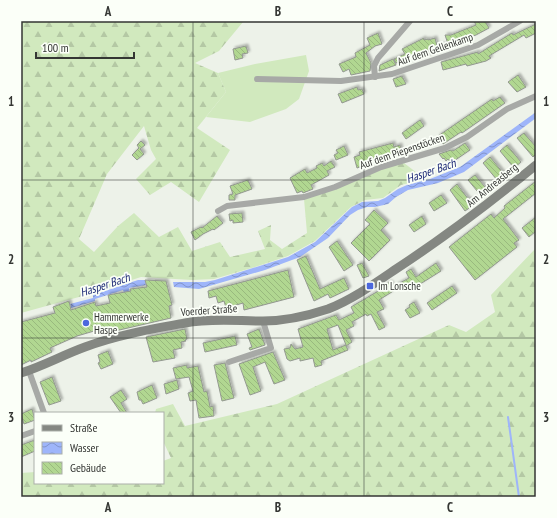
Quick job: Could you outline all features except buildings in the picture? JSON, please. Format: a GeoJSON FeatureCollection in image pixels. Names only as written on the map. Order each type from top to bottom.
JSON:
{"type":"FeatureCollection","features":[{"type":"Feature","properties":{"kind":"main road","name":"Am Andreasberg"},"geometry":{"type":"LineString","coordinates":[[463,223],[536,165]]}},
{"type":"Feature","properties":{"kind":"main road","name":"Voerder Straße"},"geometry":{"type":"LineString","coordinates":[[25,372],[85,347],[117,337],[193,321],[263,321],[299,317],[328,308],[350,299],[463,223]]}},
{"type":"Feature","properties":{"kind":"street","name":"Auf dem Gellenkamp"},"geometry":{"type":"LineString","coordinates":[[375,77],[374,66],[378,58],[410,21]]}},
{"type":"Feature","properties":{"kind":"street","name":"Auf dem Gellenkamp"},"geometry":{"type":"LineString","coordinates":[[257,78],[341,81],[392,74],[478,45],[520,21]]}},
{"type":"Feature","properties":{"kind":"street","name":"Auf dem Piepenstöcken"},"geometry":{"type":"LineString","coordinates":[[218,211],[227,206],[304,197],[335,187],[381,167],[445,148],[467,137],[507,109],[536,96]]}},
{"type":"Feature","properties":{"kind":"street"},"geometry":{"type":"LineString","coordinates":[[229,362],[271,348],[263,321]]}},
{"type":"Feature","properties":{"kind":"street"},"geometry":{"type":"LineString","coordinates":[[25,372],[44,412]]}},
{"type":"Feature","properties":{"kind":"street"},"geometry":{"type":"LineString","coordinates":[[21,436],[34,431]]}},
{"type":"Feature","properties":{"kind":"green space"},"geometry":{"type":"Polygon","coordinates":[[[21,21],[245,21],[219,51],[195,63],[218,73],[226,92],[197,128],[230,150],[199,202],[171,182],[150,195],[136,179],[156,159],[151,150],[144,126],[107,174],[79,239],[94,252],[118,226],[134,213],[159,237],[178,227],[192,251],[220,242],[230,257],[265,249],[258,231],[271,225],[270,240],[282,249],[307,233],[304,199],[382,168],[404,163],[425,179],[401,185],[383,198],[365,200],[351,207],[315,241],[288,256],[255,267],[214,279],[192,280],[141,277],[79,297],[21,313],[21,21]]]}},
{"type":"Feature","properties":{"kind":"green space"},"geometry":{"type":"Polygon","coordinates":[[[306,55],[309,71],[299,99],[286,109],[250,122],[206,117],[226,92],[218,73],[255,64],[306,55]]]}},
{"type":"Feature","properties":{"kind":"green space"},"geometry":{"type":"Polygon","coordinates":[[[536,248],[536,497],[21,497],[21,473],[34,472],[34,484],[164,484],[164,461],[171,458],[164,443],[164,412],[155,412],[156,409],[173,404],[185,426],[277,404],[449,325],[466,332],[495,312],[491,295],[536,248]]]}},
{"type":"Feature","properties":{"kind":"water"},"geometry":{"type":"Polygon","coordinates":[[[536,112],[536,118],[464,172],[438,183],[408,190],[388,204],[358,210],[350,215],[328,238],[300,257],[265,270],[199,289],[174,287],[173,282],[205,282],[215,280],[288,257],[315,242],[352,207],[362,202],[378,201],[407,185],[430,179],[460,167],[536,112]]]}},
{"type":"Feature","properties":{"kind":"water"},"geometry":{"type":"Polygon","coordinates":[[[138,280],[145,280],[146,285],[129,288],[130,294],[125,296],[123,290],[95,299],[95,301],[71,308],[70,304],[93,298],[93,295],[138,280]]]}},
{"type":"Feature","properties":{"kind":"waterway"},"geometry":{"type":"LineString","coordinates":[[508,417],[519,497]]}},
{"type":"Feature","properties":{"kind":"place","name":"Im Lonsche"},"geometry":{"type":"Point","coordinates":[370,286]}},
{"type":"Feature","properties":{"kind":"place","name":"Hammerwerke Haspe"},"geometry":{"type":"Point","coordinates":[86,323]}},
{"type":"Feature","properties":{"kind":"water label","name":"Hasper Bach"},"geometry":{"type":"Point","coordinates":[431,171]}},
{"type":"Feature","properties":{"kind":"water label","name":"Hasper Bach"},"geometry":{"type":"Point","coordinates":[105,285]}}]}
